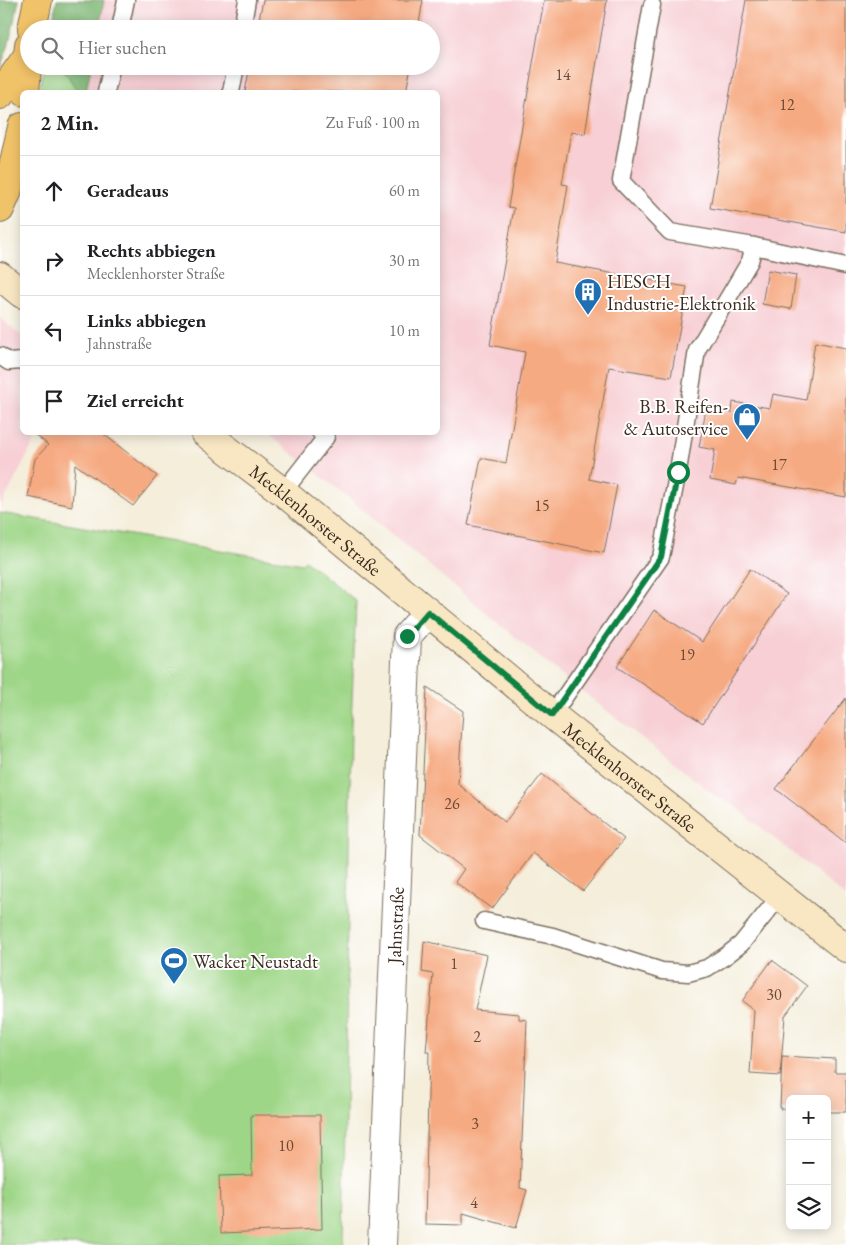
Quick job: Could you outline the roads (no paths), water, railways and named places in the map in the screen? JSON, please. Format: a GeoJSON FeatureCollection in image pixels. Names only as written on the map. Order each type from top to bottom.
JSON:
{"type":"FeatureCollection","features":[{"type":"Feature","properties":{"kind":"highway"},"geometry":{"type":"LineString","coordinates":[[34,20],[38,0]]}},
{"type":"Feature","properties":{"kind":"highway"},"geometry":{"type":"LineString","coordinates":[[0,95],[20,63]]}},
{"type":"Feature","properties":{"kind":"highway"},"geometry":{"type":"LineString","coordinates":[[25,90],[26,75]]}},
{"type":"Feature","properties":{"kind":"highway"},"geometry":{"type":"LineString","coordinates":[[0,209],[7,193],[20,136]]}},
{"type":"Feature","properties":{"kind":"main road"},"geometry":{"type":"LineString","coordinates":[[0,276],[20,292]]}},
{"type":"Feature","properties":{"kind":"main road","name":"Mecklenhorster Straße"},"geometry":{"type":"LineString","coordinates":[[208,435],[283,492],[552,715],[846,948]]}},
{"type":"Feature","properties":{"kind":"street","name":"Jahnstraße"},"geometry":{"type":"LineString","coordinates":[[382,1245],[407,636],[428,612]]}},
{"type":"Feature","properties":{"kind":"lane"},"geometry":{"type":"LineString","coordinates":[[122,20],[126,0]]}},
{"type":"Feature","properties":{"kind":"lane"},"geometry":{"type":"LineString","coordinates":[[244,20],[247,0]]}},
{"type":"Feature","properties":{"kind":"lane"},"geometry":{"type":"LineString","coordinates":[[652,5],[621,182],[670,232],[754,246],[846,266]]}},
{"type":"Feature","properties":{"kind":"lane"},"geometry":{"type":"LineString","coordinates":[[106,90],[110,75]]}},
{"type":"Feature","properties":{"kind":"lane"},"geometry":{"type":"LineString","coordinates":[[231,90],[234,75]]}},
{"type":"Feature","properties":{"kind":"lane"},"geometry":{"type":"LineString","coordinates":[[552,715],[661,557],[678,472],[697,350],[750,261],[754,246]]}},
{"type":"Feature","properties":{"kind":"lane"},"geometry":{"type":"LineString","coordinates":[[0,356],[9,362],[20,361]]}},
{"type":"Feature","properties":{"kind":"lane"},"geometry":{"type":"LineString","coordinates":[[283,492],[323,435]]}},
{"type":"Feature","properties":{"kind":"lane"},"geometry":{"type":"LineString","coordinates":[[484,920],[553,936],[662,971],[688,973],[707,968],[728,955],[741,944],[780,896]]}},
{"type":"Feature","properties":{"kind":"place","name":"HESCH Industrie-Elektronik"},"geometry":{"type":"Point","coordinates":[588,316]}},
{"type":"Feature","properties":{"kind":"place","name":"B.B. Reifen- & Autoservice"},"geometry":{"type":"Point","coordinates":[747,441]}},
{"type":"Feature","properties":{"kind":"place","name":"Wacker Neustadt"},"geometry":{"type":"Point","coordinates":[174,985]}}]}
